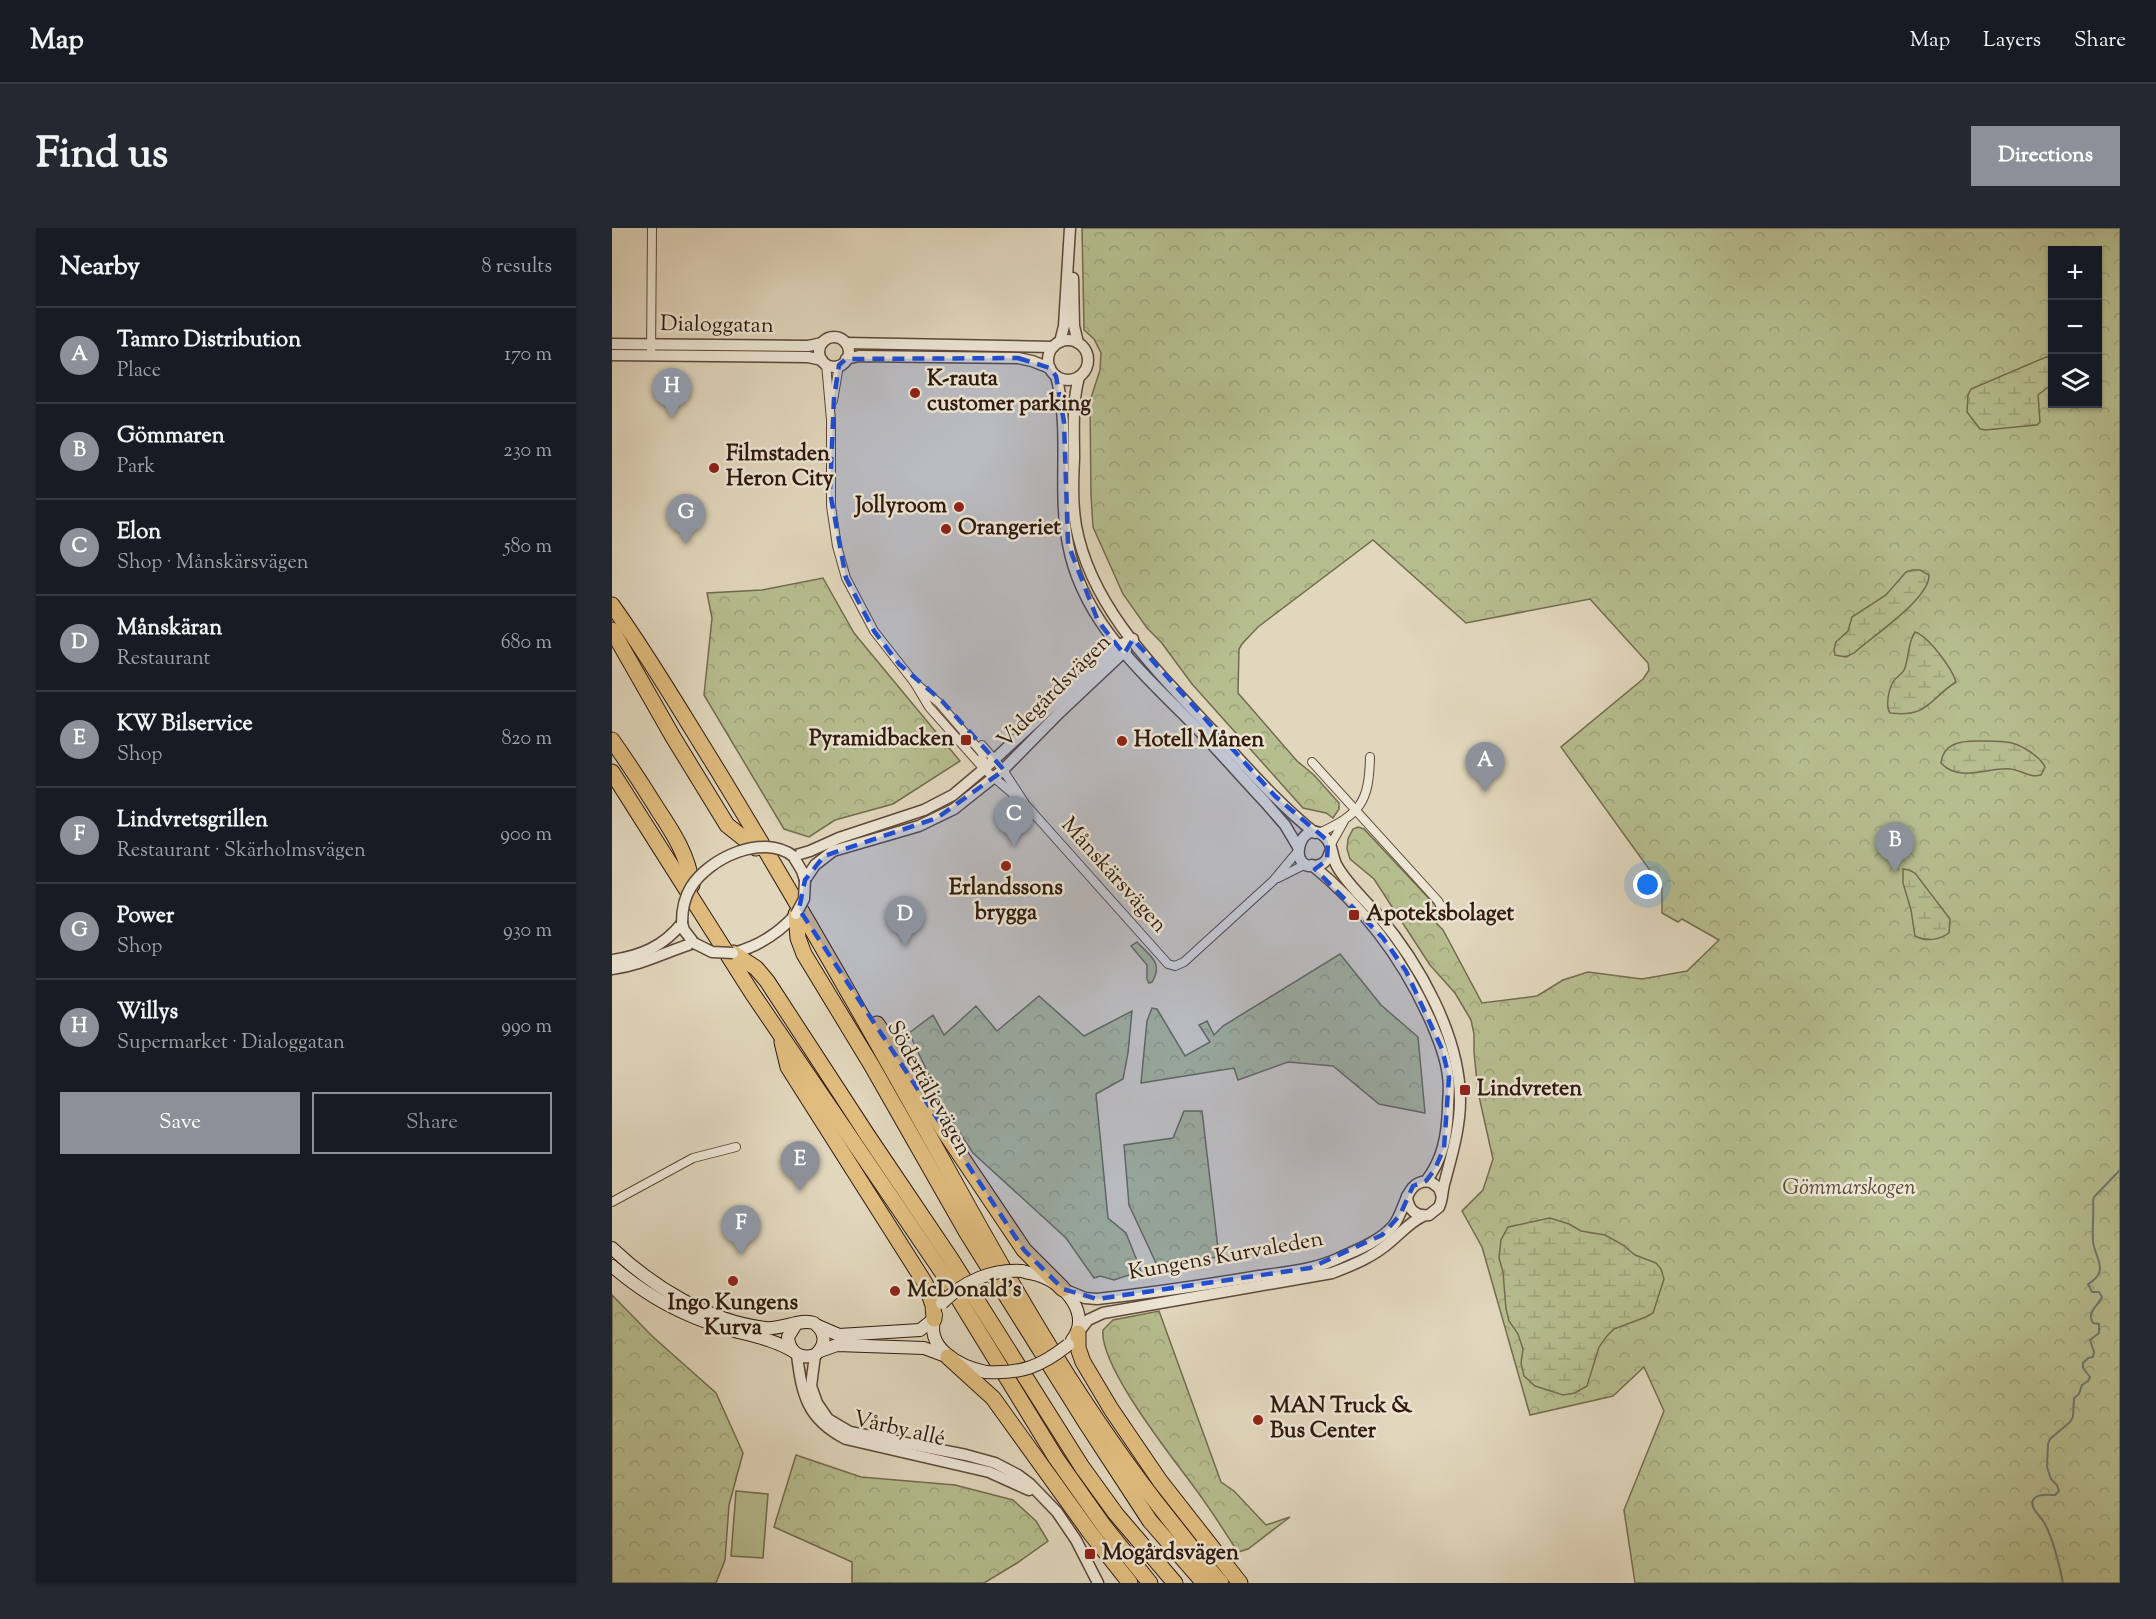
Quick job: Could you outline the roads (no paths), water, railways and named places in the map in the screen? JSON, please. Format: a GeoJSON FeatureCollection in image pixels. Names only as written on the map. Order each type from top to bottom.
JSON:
{"type":"FeatureCollection","features":[{"type":"Feature","properties":{"kind":"highway","name":"Södertäljevägen"},"geometry":{"type":"LineString","coordinates":[[612,605],[664,684],[749,823],[1061,1365],[1140,1482],[1221,1583]]}},
{"type":"Feature","properties":{"kind":"highway"},"geometry":{"type":"LineString","coordinates":[[612,630],[673,737],[727,825],[756,848]]}},
{"type":"Feature","properties":{"kind":"highway"},"geometry":{"type":"LineString","coordinates":[[612,740],[682,849],[690,870],[692,885]]}},
{"type":"Feature","properties":{"kind":"highway"},"geometry":{"type":"LineString","coordinates":[[612,772],[710,930],[944,1275],[1072,1482],[1150,1583]]}},
{"type":"Feature","properties":{"kind":"highway"},"geometry":{"type":"LineString","coordinates":[[796,914],[798,938],[804,954],[836,1004],[967,1233],[1086,1424],[1150,1521],[1204,1583]]}},
{"type":"Feature","properties":{"kind":"highway"},"geometry":{"type":"LineString","coordinates":[[809,927],[839,963],[944,1131],[1024,1250],[1063,1288]]}},
{"type":"Feature","properties":{"kind":"highway"},"geometry":{"type":"LineString","coordinates":[[733,952],[756,968],[951,1258],[1082,1467],[1116,1514],[1175,1583]]}},
{"type":"Feature","properties":{"kind":"highway"},"geometry":{"type":"LineString","coordinates":[[780,1033],[788,1067],[925,1283],[933,1305],[934,1319]]}},
{"type":"Feature","properties":{"kind":"highway"},"geometry":{"type":"LineString","coordinates":[[1078,1333],[1078,1348],[1083,1362],[1111,1409],[1160,1481],[1240,1583]]}},
{"type":"Feature","properties":{"kind":"highway"},"geometry":{"type":"LineString","coordinates":[[948,1357],[993,1398],[1091,1534],[1130,1583]]}},
{"type":"Feature","properties":{"kind":"main road"},"geometry":{"type":"LineString","coordinates":[[612,1248],[655,1284],[729,1320],[763,1328],[774,1329],[809,1321],[838,1335],[920,1330],[934,1319],[942,1303],[950,1295],[970,1281],[1001,1271],[1022,1271],[1043,1276],[1063,1288],[1076,1306],[1079,1319],[1078,1333],[1068,1345],[1051,1358],[1011,1373],[986,1372],[962,1365],[924,1348],[837,1345],[803,1357],[772,1341],[722,1328],[678,1310],[639,1288],[612,1266]]}},
{"type":"Feature","properties":{"kind":"main road"},"geometry":{"type":"LineString","coordinates":[[934,1319],[935,1336],[939,1346],[948,1357]]}},
{"type":"Feature","properties":{"kind":"main road"},"geometry":{"type":"LineString","coordinates":[[795,1353],[788,1337],[796,1324]]}},
{"type":"Feature","properties":{"kind":"main road"},"geometry":{"type":"LineString","coordinates":[[817,1353],[824,1339],[818,1326]]}},
{"type":"Feature","properties":{"kind":"street"},"geometry":{"type":"LineString","coordinates":[[651,350],[652,228]]}},
{"type":"Feature","properties":{"kind":"street"},"geometry":{"type":"LineString","coordinates":[[1070,228],[1074,326],[1078,343]]}},
{"type":"Feature","properties":{"kind":"street"},"geometry":{"type":"LineString","coordinates":[[1070,242],[1064,326],[1057,344],[1048,357],[1053,372],[1063,408],[1064,512],[1070,553],[1084,595],[1098,621],[1121,650],[1265,802],[1285,825],[1298,849],[1299,856],[1335,884],[1383,938],[1406,971],[1442,1048],[1449,1077],[1448,1124],[1444,1148],[1435,1169],[1426,1181],[1413,1186],[1407,1197],[1409,1207],[1413,1212],[1423,1216],[1435,1212],[1440,1207],[1441,1194],[1454,1152],[1460,1102],[1458,1073],[1452,1046],[1416,969],[1393,933],[1338,868],[1325,837],[1317,833],[1275,796],[1174,689],[1112,614],[1086,564],[1076,525],[1073,494],[1074,410],[1079,376],[1087,366],[1088,360],[1083,347],[1072,341],[1057,344],[888,345],[846,343],[830,337],[822,343],[819,353],[824,362],[843,362],[859,356],[1018,358],[1032,361],[1053,372],[1067,380],[1079,376]]}},
{"type":"Feature","properties":{"kind":"street","name":"Dialoggatan"},"geometry":{"type":"LineString","coordinates":[[612,355],[651,350],[808,346],[822,343]]}},
{"type":"Feature","properties":{"kind":"street"},"geometry":{"type":"LineString","coordinates":[[843,362],[848,354],[846,343]]}},
{"type":"Feature","properties":{"kind":"street","name":"Dialoggatan"},"geometry":{"type":"LineString","coordinates":[[612,344],[651,350],[808,357],[824,362]]}},
{"type":"Feature","properties":{"kind":"street","name":"Månskärsvägen"},"geometry":{"type":"LineString","coordinates":[[824,362],[831,420],[831,506],[846,578],[874,631],[914,682],[929,707],[984,769],[1026,805],[1165,961],[1176,966],[1184,962],[1273,881]]}},
{"type":"Feature","properties":{"kind":"street","name":"Månskärsvägen"},"geometry":{"type":"LineString","coordinates":[[831,420],[843,362]]}},
{"type":"Feature","properties":{"kind":"street","name":"Videgårdsvägen"},"geometry":{"type":"LineString","coordinates":[[795,856],[839,838],[924,810],[953,795],[1133,639]]}},
{"type":"Feature","properties":{"kind":"street","name":"Videgårdsvägen"},"geometry":{"type":"LineString","coordinates":[[806,877],[815,865],[833,851],[909,829],[954,809],[1003,770],[1121,650]]}},
{"type":"Feature","properties":{"kind":"street","name":"Månskärsvägen"},"geometry":{"type":"LineString","coordinates":[[914,682],[942,701],[1003,770],[1026,805]]}},
{"type":"Feature","properties":{"kind":"street"},"geometry":{"type":"LineString","coordinates":[[1273,881],[1298,849],[1303,837],[1344,820],[1366,796],[1370,757]]}},
{"type":"Feature","properties":{"kind":"street"},"geometry":{"type":"LineString","coordinates":[[1312,762],[1438,901],[1446,916]]}},
{"type":"Feature","properties":{"kind":"street"},"geometry":{"type":"LineString","coordinates":[[1273,881],[1309,865],[1323,863],[1327,860],[1344,820]]}},
{"type":"Feature","properties":{"kind":"street"},"geometry":{"type":"LineString","coordinates":[[756,848],[783,850],[795,856],[806,877],[804,899],[796,914],[768,939],[733,952],[712,952],[694,943],[684,930],[683,907],[692,885],[718,862],[739,852],[756,848]]}},
{"type":"Feature","properties":{"kind":"street"},"geometry":{"type":"LineString","coordinates":[[612,960],[637,955],[663,943],[673,936],[682,923]]}},
{"type":"Feature","properties":{"kind":"street"},"geometry":{"type":"LineString","coordinates":[[612,969],[648,961],[676,948],[694,943]]}},
{"type":"Feature","properties":{"kind":"street"},"geometry":{"type":"LineString","coordinates":[[612,1202],[693,1158],[736,1147]]}},
{"type":"Feature","properties":{"kind":"street"},"geometry":{"type":"LineString","coordinates":[[1426,1181],[1435,1184],[1441,1194]]}},
{"type":"Feature","properties":{"kind":"street","name":"Kungens Kurvaleden"},"geometry":{"type":"LineString","coordinates":[[1063,1288],[1085,1298],[1097,1299],[1187,1288],[1310,1268],[1332,1262],[1382,1235],[1393,1226],[1407,1197]]}},
{"type":"Feature","properties":{"kind":"street","name":"Kungens Kurvaleden"},"geometry":{"type":"LineString","coordinates":[[1078,1333],[1088,1320],[1103,1313],[1332,1273],[1373,1255],[1389,1244],[1409,1224],[1423,1216]]}},
{"type":"Feature","properties":{"kind":"street","name":"Vårby allé"},"geometry":{"type":"LineString","coordinates":[[795,1353],[802,1390],[818,1421],[831,1432],[846,1440],[989,1472],[1004,1477],[1040,1496]]}},
{"type":"Feature","properties":{"kind":"street","name":"Vårby allé"},"geometry":{"type":"LineString","coordinates":[[817,1353],[811,1379],[813,1395],[823,1413],[836,1425],[850,1432],[966,1455],[995,1463],[1018,1475],[1057,1512],[1076,1540],[1098,1583]]}},
{"type":"Feature","properties":{"kind":"waterway"},"geometry":{"type":"LineString","coordinates":[[2063,1583],[2051,1538],[2032,1503],[2037,1496],[2055,1495],[2059,1491],[2047,1467],[2048,1444],[2050,1439],[2070,1422],[2073,1417],[2074,1398],[2090,1377],[2083,1368],[2083,1363],[2093,1357],[2094,1352],[2090,1340],[2099,1333],[2099,1324],[2093,1323],[2091,1316],[2102,1297],[2099,1292],[2092,1292],[2088,1284],[2095,1279],[2100,1269],[2093,1241],[2093,1201],[2094,1197],[2120,1170]]}},
{"type":"Feature","properties":{"kind":"place","name":"K-rauta customer parking"},"geometry":{"type":"Point","coordinates":[915,393]}},
{"type":"Feature","properties":{"kind":"place","name":"Willys"},"geometry":{"type":"Point","coordinates":[672,418]}},
{"type":"Feature","properties":{"kind":"place","name":"Filmstaden Heron City"},"geometry":{"type":"Point","coordinates":[714,468]}},
{"type":"Feature","properties":{"kind":"place","name":"Jollyroom"},"geometry":{"type":"Point","coordinates":[959,507]}},
{"type":"Feature","properties":{"kind":"place","name":"Orangeriet"},"geometry":{"type":"Point","coordinates":[946,529]}},
{"type":"Feature","properties":{"kind":"place","name":"Power"},"geometry":{"type":"Point","coordinates":[686,544]}},
{"type":"Feature","properties":{"kind":"place","name":"Pyramidbacken"},"geometry":{"type":"Point","coordinates":[966,740]}},
{"type":"Feature","properties":{"kind":"place","name":"Hotell Månen"},"geometry":{"type":"Point","coordinates":[1122,741]}},
{"type":"Feature","properties":{"kind":"place","name":"Tamro Distribution"},"geometry":{"type":"Point","coordinates":[1485,792]}},
{"type":"Feature","properties":{"kind":"place","name":"Elon"},"geometry":{"type":"Point","coordinates":[1014,846]}},
{"type":"Feature","properties":{"kind":"place","name":"Erlandssons brygga"},"geometry":{"type":"Point","coordinates":[1006,866]}},
{"type":"Feature","properties":{"kind":"place","name":"Gömmaren"},"geometry":{"type":"Point","coordinates":[1895,872]}},
{"type":"Feature","properties":{"kind":"place","name":"Apoteksbolaget"},"geometry":{"type":"Point","coordinates":[1354,915]}},
{"type":"Feature","properties":{"kind":"place","name":"Månskäran"},"geometry":{"type":"Point","coordinates":[905,946]}},
{"type":"Feature","properties":{"kind":"place","name":"Lindvreten"},"geometry":{"type":"Point","coordinates":[1465,1090]}},
{"type":"Feature","properties":{"kind":"place","name":"KW Bilservice"},"geometry":{"type":"Point","coordinates":[800,1191]}},
{"type":"Feature","properties":{"kind":"place","name":"Lindvretsgrillen"},"geometry":{"type":"Point","coordinates":[741,1255]}},
{"type":"Feature","properties":{"kind":"place","name":"Ingo Kungens Kurva"},"geometry":{"type":"Point","coordinates":[733,1281]}},
{"type":"Feature","properties":{"kind":"place","name":"McDonald's"},"geometry":{"type":"Point","coordinates":[895,1291]}},
{"type":"Feature","properties":{"kind":"place","name":"MAN Truck & Bus Center"},"geometry":{"type":"Point","coordinates":[1258,1420]}},
{"type":"Feature","properties":{"kind":"place","name":"Mogårdsvägen"},"geometry":{"type":"Point","coordinates":[1090,1554]}},
{"type":"Feature","properties":{"kind":"park label","name":"Gömmarskogen"},"geometry":{"type":"Point","coordinates":[1849,1189]}}]}
